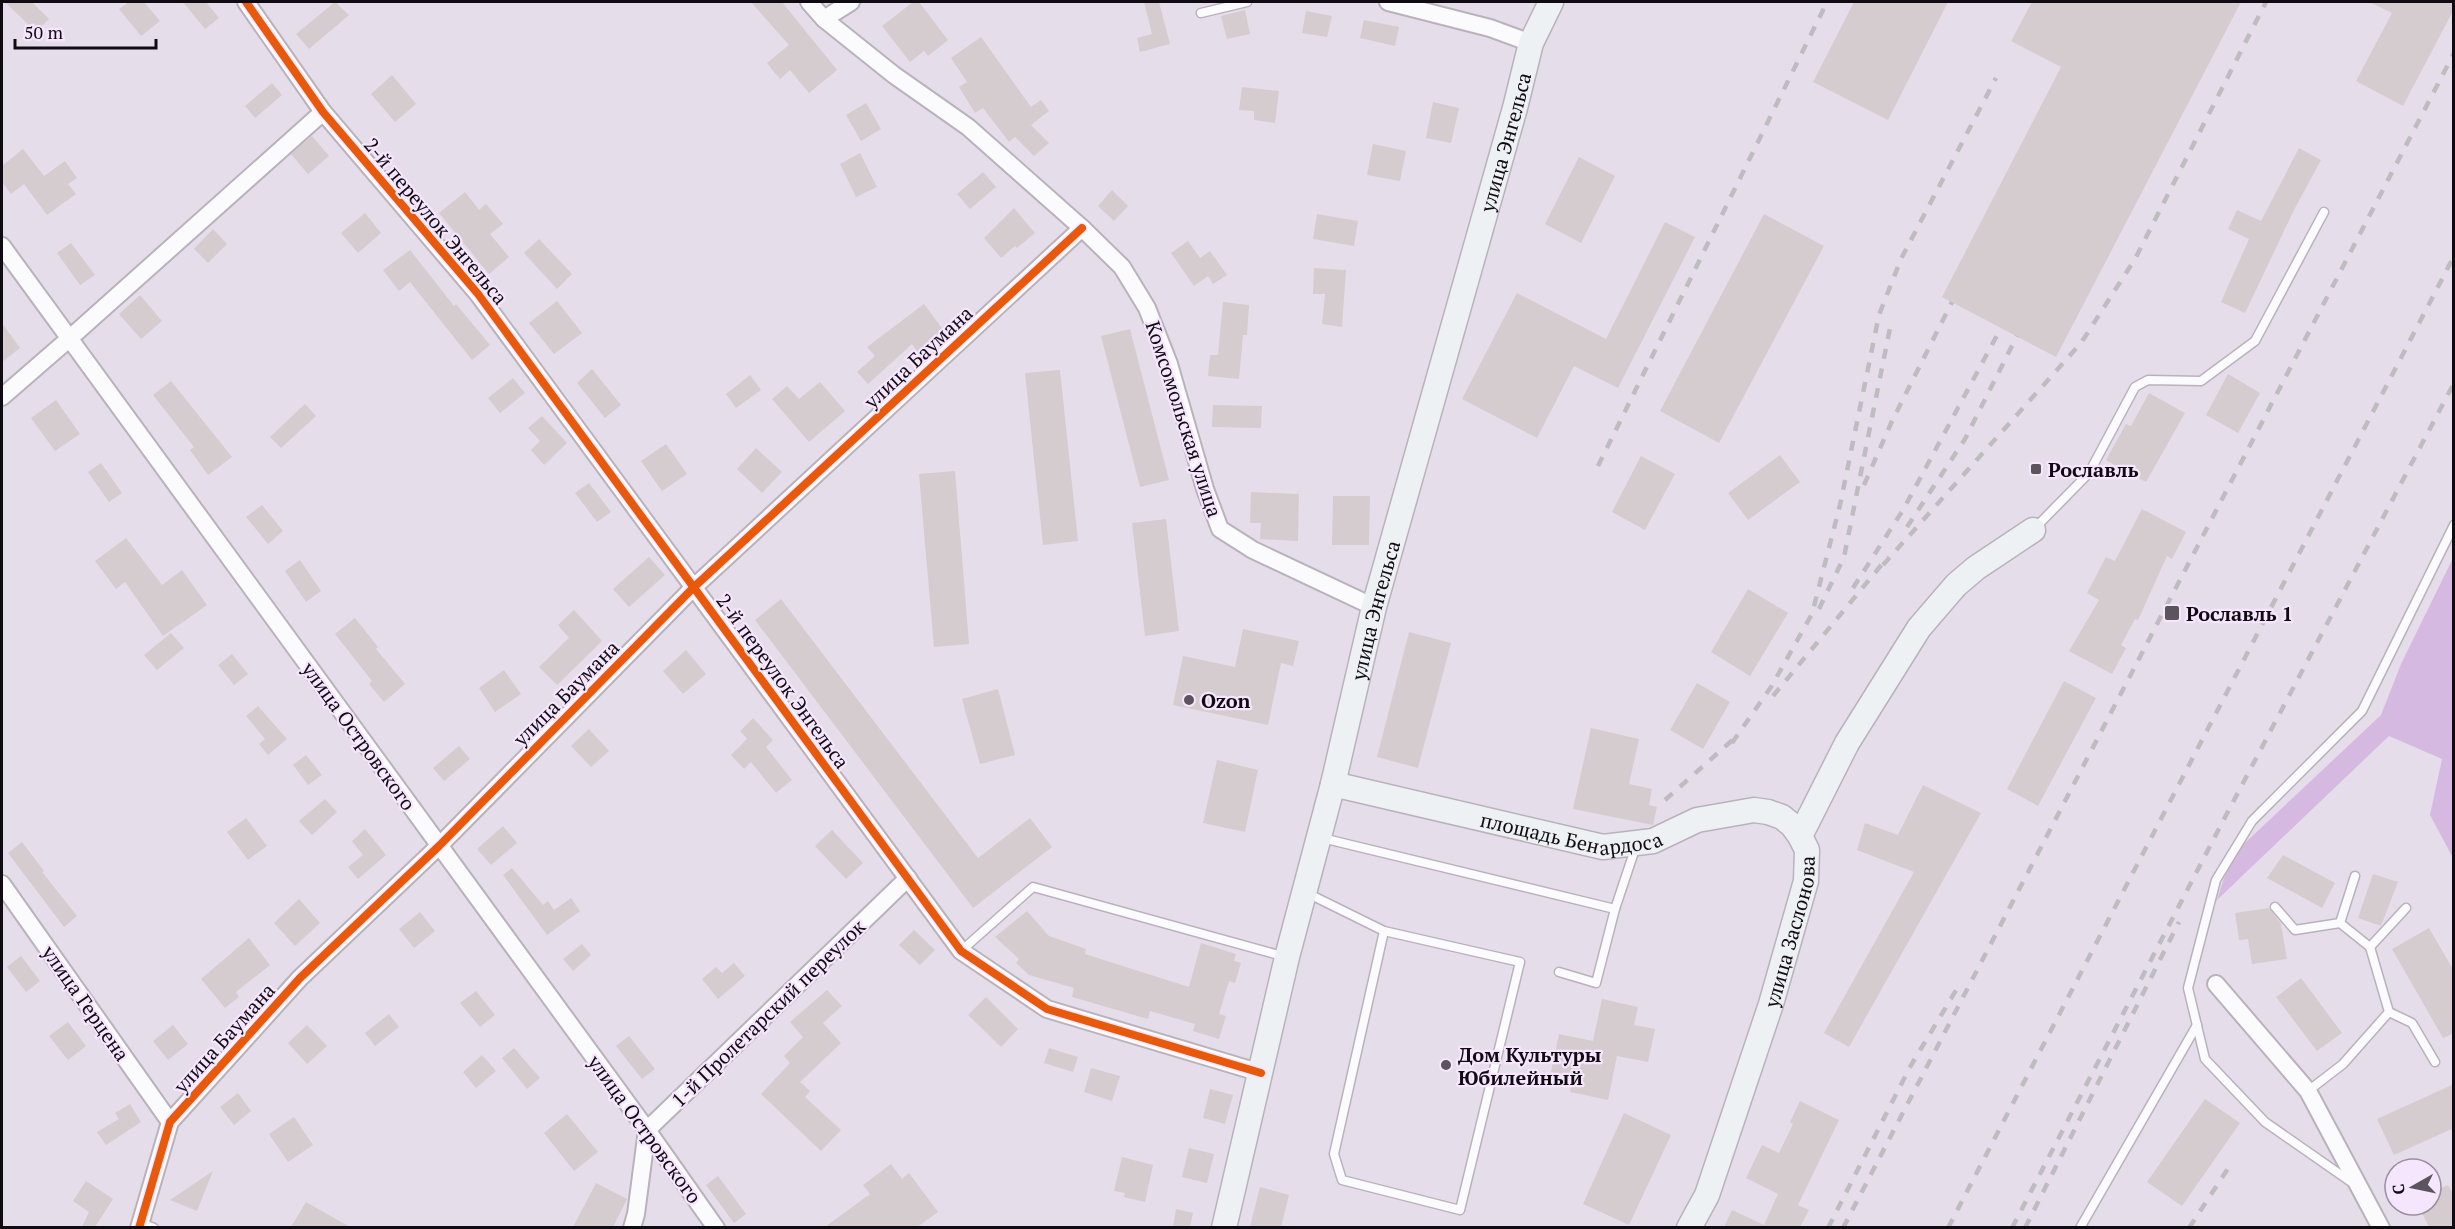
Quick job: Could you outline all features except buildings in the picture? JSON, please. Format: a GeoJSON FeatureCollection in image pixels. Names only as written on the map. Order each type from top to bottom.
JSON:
{"type":"FeatureCollection","features":[{"type":"Feature","properties":{"kind":"street","name":"2-й переулок Энгельса"},"geometry":{"type":"LineString","coordinates":[[246,2],[323,112],[478,294],[962,951],[1047,1010],[1261,1073]]}},
{"type":"Feature","properties":{"kind":"street","name":"Комсомольская улица"},"geometry":{"type":"LineString","coordinates":[[809,2],[824,19],[894,75],[968,127],[1082,228],[1122,267],[1147,308],[1169,364],[1205,489],[1220,530],[1253,550],[1374,607]]}},
{"type":"Feature","properties":{"kind":"street"},"geometry":{"type":"LineString","coordinates":[[824,19],[851,2]]}},
{"type":"Feature","properties":{"kind":"street"},"geometry":{"type":"LineString","coordinates":[[1388,2],[1490,28],[1531,43]]}},
{"type":"Feature","properties":{"kind":"street","name":"улица Энгельса"},"geometry":{"type":"LineString","coordinates":[[1224,1227],[1287,957],[1333,784],[1374,607],[1515,108],[1531,43],[1551,2]]}},
{"type":"Feature","properties":{"kind":"street"},"geometry":{"type":"LineString","coordinates":[[2,397],[323,112]]}},
{"type":"Feature","properties":{"kind":"street","name":"улица Баумана"},"geometry":{"type":"LineString","coordinates":[[145,1226],[170,1122],[300,978],[439,846],[693,588],[1082,228]]}},
{"type":"Feature","properties":{"kind":"street","name":"улица Островского"},"geometry":{"type":"LineString","coordinates":[[2,246],[716,1227]]}},
{"type":"Feature","properties":{"kind":"street","name":"улица Заслонова"},"geometry":{"type":"LineString","coordinates":[[1689,1227],[1707,1195],[1771,1004],[1806,881],[1807,850],[1800,836],[1847,743],[1918,628],[1956,585],[1976,568],[2033,530]]}},
{"type":"Feature","properties":{"kind":"street","name":"площадь Бенардоса"},"geometry":{"type":"LineString","coordinates":[[1333,784],[1603,847],[1653,841],[1697,820],[1754,810],[1782,817],[1800,836]]}},
{"type":"Feature","properties":{"kind":"street","name":"1-й Пролетарский переулок"},"geometry":{"type":"LineString","coordinates":[[647,1130],[908,878]]}},
{"type":"Feature","properties":{"kind":"street","name":"улица Герцена"},"geometry":{"type":"LineString","coordinates":[[2,884],[170,1122]]}},
{"type":"Feature","properties":{"kind":"street"},"geometry":{"type":"LineString","coordinates":[[2216,984],[2308,1091],[2381,1227]]}},
{"type":"Feature","properties":{"kind":"street"},"geometry":{"type":"LineString","coordinates":[[632,1227],[636,1215],[647,1130]]}},
{"type":"Feature","properties":{"kind":"lane"},"geometry":{"type":"LineString","coordinates":[[1201,13],[1247,2]]}},
{"type":"Feature","properties":{"kind":"lane"},"geometry":{"type":"LineString","coordinates":[[2033,530],[2089,473],[2135,387],[2148,380],[2201,381],[2255,340],[2324,212]]}},
{"type":"Feature","properties":{"kind":"lane"},"geometry":{"type":"LineString","coordinates":[[2362,1190],[2265,1122],[2205,1059],[2188,988],[2216,880],[2252,821],[2362,711],[2454,525]]}},
{"type":"Feature","properties":{"kind":"lane"},"geometry":{"type":"LineString","coordinates":[[1318,837],[1615,909]]}},
{"type":"Feature","properties":{"kind":"lane"},"geometry":{"type":"LineString","coordinates":[[1559,972],[1596,983],[1615,909],[1636,844]]}},
{"type":"Feature","properties":{"kind":"lane"},"geometry":{"type":"LineString","coordinates":[[2340,923],[2355,876]]}},
{"type":"Feature","properties":{"kind":"lane"},"geometry":{"type":"LineString","coordinates":[[962,951],[1033,887],[1287,957]]}},
{"type":"Feature","properties":{"kind":"lane"},"geometry":{"type":"LineString","coordinates":[[1304,892],[1384,931],[1520,962],[1460,1210],[1342,1180],[1334,1154],[1384,931]]}},
{"type":"Feature","properties":{"kind":"lane"},"geometry":{"type":"LineString","coordinates":[[2275,907],[2295,930],[2340,923],[2370,947],[2389,1012],[2412,1023],[2435,1062]]}},
{"type":"Feature","properties":{"kind":"lane"},"geometry":{"type":"LineString","coordinates":[[2370,947],[2406,908]]}},
{"type":"Feature","properties":{"kind":"lane"},"geometry":{"type":"LineString","coordinates":[[2308,1091],[2343,1064],[2389,1012]]}},
{"type":"Feature","properties":{"kind":"lane"},"geometry":{"type":"LineString","coordinates":[[2080,1227],[2197,1025]]}},
{"type":"Feature","properties":{"kind":"shaded area"},"geometry":{"type":"Polygon","coordinates":[[[2453,558],[2453,858],[2430,815],[2442,759],[2389,736],[2217,900],[2231,856],[2381,715],[2401,664],[2453,558]]]}},
{"type":"Feature","properties":{"kind":"railway"},"geometry":{"type":"LineString","coordinates":[[1598,466],[1827,2]]}},
{"type":"Feature","properties":{"kind":"railway"},"geometry":{"type":"LineString","coordinates":[[1883,565],[2081,343],[2135,259],[2266,2]]}},
{"type":"Feature","properties":{"kind":"railway"},"geometry":{"type":"LineString","coordinates":[[1843,1228],[2454,53]]}},
{"type":"Feature","properties":{"kind":"railway"},"geometry":{"type":"LineString","coordinates":[[1732,743],[1771,687],[1812,614],[1840,505],[1879,315],[1901,259],[1996,78]]}},
{"type":"Feature","properties":{"kind":"railway"},"geometry":{"type":"LineString","coordinates":[[1948,1228],[2454,256]]}},
{"type":"Feature","properties":{"kind":"railway"},"geometry":{"type":"LineString","coordinates":[[1864,485],[1892,421],[1952,302]]}},
{"type":"Feature","properties":{"kind":"railway"},"geometry":{"type":"LineString","coordinates":[[1819,609],[1844,557],[1891,323]]}},
{"type":"Feature","properties":{"kind":"railway"},"geometry":{"type":"LineString","coordinates":[[1853,588],[1903,510],[2001,328]]}},
{"type":"Feature","properties":{"kind":"railway"},"geometry":{"type":"LineString","coordinates":[[1907,527],[1965,439],[2017,336]]}},
{"type":"Feature","properties":{"kind":"railway"},"geometry":{"type":"LineString","coordinates":[[2012,1228],[2454,383]]}},
{"type":"Feature","properties":{"kind":"railway"},"geometry":{"type":"LineString","coordinates":[[1773,696],[1888,557]]}},
{"type":"Feature","properties":{"kind":"railway"},"geometry":{"type":"LineString","coordinates":[[1665,800],[1737,736]]}},
{"type":"Feature","properties":{"kind":"railway"},"geometry":{"type":"LineString","coordinates":[[2025,1228],[2179,922]]}},
{"type":"Feature","properties":{"kind":"railway"},"geometry":{"type":"LineString","coordinates":[[1828,1228],[1910,1067],[1958,987]]}},
{"type":"Feature","properties":{"kind":"railway"},"geometry":{"type":"LineString","coordinates":[[2189,1228],[2229,1167]]}},
{"type":"Feature","properties":{"kind":"cycle path"},"geometry":{"type":"LineString","coordinates":[[246,2],[323,112],[478,294],[961,951],[1047,1009],[1261,1073]]}},
{"type":"Feature","properties":{"kind":"cycle path"},"geometry":{"type":"LineString","coordinates":[[139,1228],[170,1122],[300,978],[439,846],[693,588],[1082,228]]}},
{"type":"Feature","properties":{"kind":"place","name":"Рославль"},"geometry":{"type":"Point","coordinates":[2036,469]}},
{"type":"Feature","properties":{"kind":"place","name":"Рославль 1"},"geometry":{"type":"Point","coordinates":[2172,613]}},
{"type":"Feature","properties":{"kind":"place","name":"Ozon"},"geometry":{"type":"Point","coordinates":[1189,700]}},
{"type":"Feature","properties":{"kind":"place","name":"Дом Культуры Юбилейный"},"geometry":{"type":"Point","coordinates":[1446,1065]}}]}
